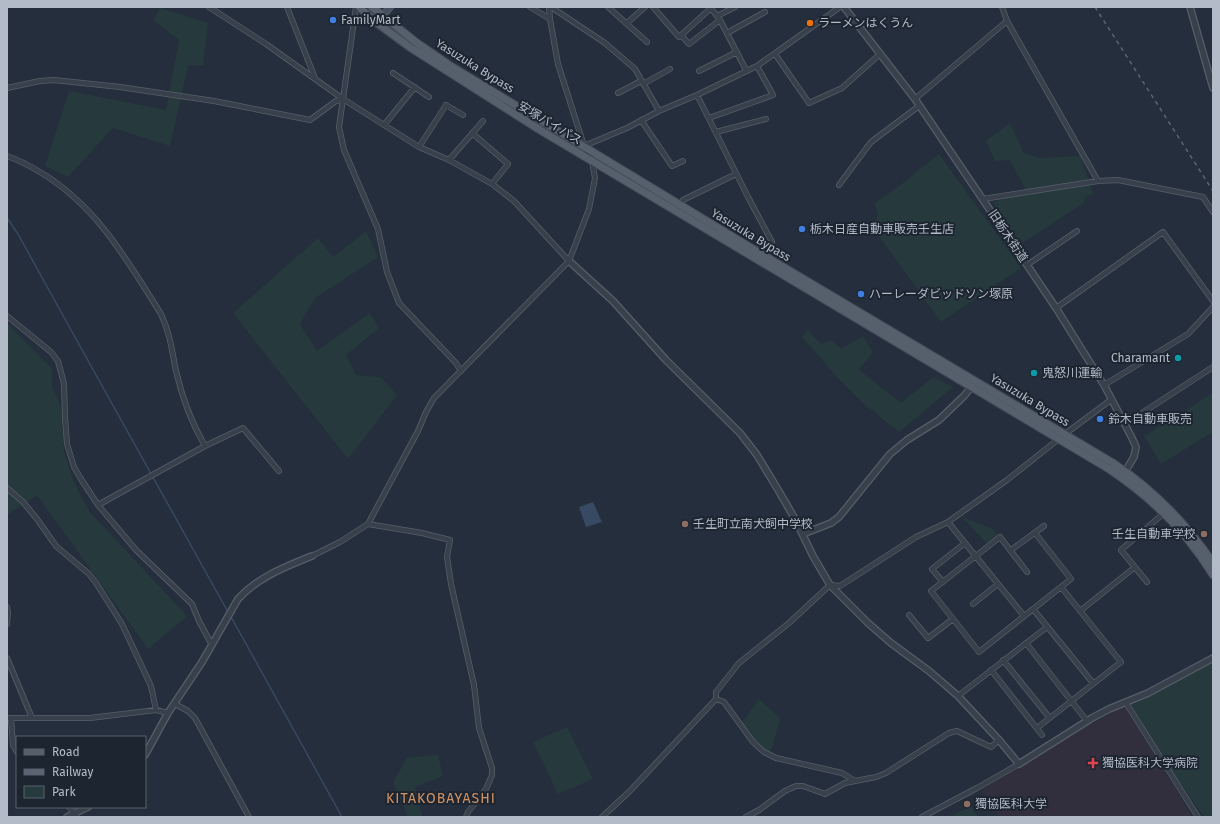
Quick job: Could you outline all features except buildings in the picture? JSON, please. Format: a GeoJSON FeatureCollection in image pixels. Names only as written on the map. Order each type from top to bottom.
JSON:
{"type":"FeatureCollection","features":[{"type":"Feature","properties":{"kind":"main road","name":"安塚バイパス"},"geometry":{"type":"LineString","coordinates":[[357,7],[411,48],[446,71],[592,161]]}},
{"type":"Feature","properties":{"kind":"main road","name":"Yasuzuka Bypass"},"geometry":{"type":"LineString","coordinates":[[372,7],[417,43],[449,65],[974,384]]}},
{"type":"Feature","properties":{"kind":"main road"},"geometry":{"type":"LineString","coordinates":[[377,23],[390,7]]}},
{"type":"Feature","properties":{"kind":"main road","name":"Yasuzuka Bypass"},"geometry":{"type":"LineString","coordinates":[[592,161],[974,384],[1124,475]]}},
{"type":"Feature","properties":{"kind":"main road"},"geometry":{"type":"LineString","coordinates":[[1124,475],[1164,513],[1189,540],[1213,575]]}},
{"type":"Feature","properties":{"kind":"main road"},"geometry":{"type":"LineString","coordinates":[[1124,475],[1154,496],[1184,524],[1213,563]]}},
{"type":"Feature","properties":{"kind":"street"},"geometry":{"type":"LineString","coordinates":[[209,7],[266,44],[343,99],[419,147],[449,160],[492,184],[514,201],[569,261],[613,301],[666,360],[740,433],[759,459],[803,534],[813,556],[830,584],[868,623],[958,696],[1019,764]]}},
{"type":"Feature","properties":{"kind":"street"},"geometry":{"type":"LineString","coordinates":[[287,7],[315,79]]}},
{"type":"Feature","properties":{"kind":"street"},"geometry":{"type":"LineString","coordinates":[[357,7],[339,127],[344,150],[378,229],[387,272],[399,303],[461,371]]}},
{"type":"Feature","properties":{"kind":"street"},"geometry":{"type":"LineString","coordinates":[[530,7],[550,19]]}},
{"type":"Feature","properties":{"kind":"street"},"geometry":{"type":"LineString","coordinates":[[146,753],[168,713],[212,645],[234,605],[244,593],[260,580],[340,542],[368,524],[432,402],[569,261],[589,209],[595,178],[592,161],[584,146],[558,64],[550,19],[550,7]]}},
{"type":"Feature","properties":{"kind":"street"},"geometry":{"type":"LineString","coordinates":[[550,7],[605,43],[635,69],[659,111]]}},
{"type":"Feature","properties":{"kind":"street"},"geometry":{"type":"LineString","coordinates":[[608,7],[647,42]]}},
{"type":"Feature","properties":{"kind":"street"},"geometry":{"type":"LineString","coordinates":[[627,23],[645,7]]}},
{"type":"Feature","properties":{"kind":"street"},"geometry":{"type":"LineString","coordinates":[[653,7],[679,38],[680,35],[711,7],[727,33],[746,70]]}},
{"type":"Feature","properties":{"kind":"street"},"geometry":{"type":"LineString","coordinates":[[680,35],[689,44],[718,18],[734,7]]}},
{"type":"Feature","properties":{"kind":"street"},"geometry":{"type":"LineString","coordinates":[[584,146],[627,128],[659,111],[697,95],[757,66],[840,7]]}},
{"type":"Feature","properties":{"kind":"street","name":"旧栃木街道"},"geometry":{"type":"LineString","coordinates":[[844,7],[915,99],[1056,308],[1112,398],[1136,448],[1134,457],[1124,475]]}},
{"type":"Feature","properties":{"kind":"street"},"geometry":{"type":"LineString","coordinates":[[1002,7],[1007,21],[1098,181]]}},
{"type":"Feature","properties":{"kind":"street"},"geometry":{"type":"LineString","coordinates":[[1190,7],[1213,88]]}},
{"type":"Feature","properties":{"kind":"street"},"geometry":{"type":"LineString","coordinates":[[727,33],[765,12]]}},
{"type":"Feature","properties":{"kind":"street"},"geometry":{"type":"LineString","coordinates":[[915,99],[1007,21]]}},
{"type":"Feature","properties":{"kind":"street"},"geometry":{"type":"LineString","coordinates":[[699,71],[737,52]]}},
{"type":"Feature","properties":{"kind":"street"},"geometry":{"type":"LineString","coordinates":[[775,54],[809,103],[842,88],[880,54]]}},
{"type":"Feature","properties":{"kind":"street"},"geometry":{"type":"LineString","coordinates":[[709,118],[773,95],[757,66]]}},
{"type":"Feature","properties":{"kind":"street"},"geometry":{"type":"LineString","coordinates":[[618,93],[670,69]]}},
{"type":"Feature","properties":{"kind":"street"},"geometry":{"type":"LineString","coordinates":[[393,73],[429,97]]}},
{"type":"Feature","properties":{"kind":"street"},"geometry":{"type":"LineString","coordinates":[[7,88],[40,81],[54,80],[214,101],[310,120],[336,101],[343,99]]}},
{"type":"Feature","properties":{"kind":"street"},"geometry":{"type":"LineString","coordinates":[[384,125],[415,87]]}},
{"type":"Feature","properties":{"kind":"street"},"geometry":{"type":"LineString","coordinates":[[697,95],[772,242],[753,249]]}},
{"type":"Feature","properties":{"kind":"street"},"geometry":{"type":"LineString","coordinates":[[419,147],[446,105],[463,116]]}},
{"type":"Feature","properties":{"kind":"street"},"geometry":{"type":"LineString","coordinates":[[839,185],[871,142],[919,106]]}},
{"type":"Feature","properties":{"kind":"street"},"geometry":{"type":"LineString","coordinates":[[716,132],[766,119]]}},
{"type":"Feature","properties":{"kind":"street"},"geometry":{"type":"LineString","coordinates":[[641,120],[672,166],[683,161]]}},
{"type":"Feature","properties":{"kind":"street"},"geometry":{"type":"LineString","coordinates":[[449,160],[483,121]]}},
{"type":"Feature","properties":{"kind":"street"},"geometry":{"type":"LineString","coordinates":[[472,133],[508,164],[492,184]]}},
{"type":"Feature","properties":{"kind":"street"},"geometry":{"type":"LineString","coordinates":[[7,156],[50,178],[67,191],[94,216],[116,244],[167,325],[181,389],[194,427],[205,446]]}},
{"type":"Feature","properties":{"kind":"street"},"geometry":{"type":"LineString","coordinates":[[683,200],[736,174]]}},
{"type":"Feature","properties":{"kind":"street"},"geometry":{"type":"LineString","coordinates":[[983,199],[1098,181],[1118,180],[1203,197],[1213,212]]}},
{"type":"Feature","properties":{"kind":"street"},"geometry":{"type":"LineString","coordinates":[[1027,265],[1076,232]]}},
{"type":"Feature","properties":{"kind":"street"},"geometry":{"type":"LineString","coordinates":[[1056,308],[1162,232],[1213,301]]}},
{"type":"Feature","properties":{"kind":"street"},"geometry":{"type":"LineString","coordinates":[[1104,386],[1188,334],[1213,307]]}},
{"type":"Feature","properties":{"kind":"street"},"geometry":{"type":"LineString","coordinates":[[7,316],[51,352],[58,361],[64,384],[65,418],[68,444],[71,459],[81,479],[98,505],[136,550],[192,604],[212,645]]}},
{"type":"Feature","properties":{"kind":"street"},"geometry":{"type":"LineString","coordinates":[[1125,424],[1213,367]]}},
{"type":"Feature","properties":{"kind":"street"},"geometry":{"type":"LineString","coordinates":[[803,534],[830,523],[839,517],[890,454],[907,440],[939,420],[974,384]]}},
{"type":"Feature","properties":{"kind":"street"},"geometry":{"type":"LineString","coordinates":[[830,584],[840,586],[916,537],[948,522],[1007,480],[1112,398]]}},
{"type":"Feature","properties":{"kind":"street"},"geometry":{"type":"LineString","coordinates":[[98,505],[205,446],[243,428],[279,472]]}},
{"type":"Feature","properties":{"kind":"street"},"geometry":{"type":"LineString","coordinates":[[7,488],[37,519],[56,546],[89,574],[96,583],[122,624],[150,686],[156,710]]}},
{"type":"Feature","properties":{"kind":"street"},"geometry":{"type":"LineString","coordinates":[[1147,582],[1121,550],[1164,513]]}},
{"type":"Feature","properties":{"kind":"street"},"geometry":{"type":"LineString","coordinates":[[948,522],[1024,616]]}},
{"type":"Feature","properties":{"kind":"street"},"geometry":{"type":"LineString","coordinates":[[368,524],[422,533],[450,540],[447,557],[451,584],[474,685],[479,728],[492,768],[492,776],[486,789],[468,812],[466,817]]}},
{"type":"Feature","properties":{"kind":"street"},"geometry":{"type":"LineString","coordinates":[[1011,550],[1044,526]]}},
{"type":"Feature","properties":{"kind":"street"},"geometry":{"type":"LineString","coordinates":[[1027,572],[1000,537],[931,591],[979,652],[1072,579],[1035,532]]}},
{"type":"Feature","properties":{"kind":"street"},"geometry":{"type":"LineString","coordinates":[[943,582],[932,569],[965,543]]}},
{"type":"Feature","properties":{"kind":"street"},"geometry":{"type":"LineString","coordinates":[[1080,611],[1135,567]]}},
{"type":"Feature","properties":{"kind":"street"},"geometry":{"type":"LineString","coordinates":[[602,817],[630,791],[716,699],[716,692],[739,663],[789,623],[830,584]]}},
{"type":"Feature","properties":{"kind":"street"},"geometry":{"type":"LineString","coordinates":[[973,604],[998,584]]}},
{"type":"Feature","properties":{"kind":"street"},"geometry":{"type":"LineString","coordinates":[[1037,728],[1049,717],[1121,662],[1061,587]]}},
{"type":"Feature","properties":{"kind":"street"},"geometry":{"type":"LineString","coordinates":[[7,607],[7,624]]}},
{"type":"Feature","properties":{"kind":"street"},"geometry":{"type":"LineString","coordinates":[[1033,609],[1093,683]]}},
{"type":"Feature","properties":{"kind":"street"},"geometry":{"type":"LineString","coordinates":[[909,615],[928,638],[953,619]]}},
{"type":"Feature","properties":{"kind":"street"},"geometry":{"type":"LineString","coordinates":[[958,696],[1047,627]]}},
{"type":"Feature","properties":{"kind":"street"},"geometry":{"type":"LineString","coordinates":[[1026,643],[1087,721]]}},
{"type":"Feature","properties":{"kind":"street"},"geometry":{"type":"LineString","coordinates":[[7,658],[32,718]]}},
{"type":"Feature","properties":{"kind":"street"},"geometry":{"type":"LineString","coordinates":[[922,817],[1019,764],[1087,721],[1109,709],[1148,693],[1213,658]]}},
{"type":"Feature","properties":{"kind":"street"},"geometry":{"type":"LineString","coordinates":[[1004,660],[1049,717]]}},
{"type":"Feature","properties":{"kind":"street"},"geometry":{"type":"LineString","coordinates":[[991,670],[1042,735]]}},
{"type":"Feature","properties":{"kind":"street"},"geometry":{"type":"LineString","coordinates":[[716,699],[724,702],[749,736],[764,752],[776,758],[842,773],[855,781]]}},
{"type":"Feature","properties":{"kind":"street"},"geometry":{"type":"LineString","coordinates":[[1126,703],[1198,817]]}},
{"type":"Feature","properties":{"kind":"street"},"geometry":{"type":"LineString","coordinates":[[175,704],[188,711],[196,718],[248,817]]}},
{"type":"Feature","properties":{"kind":"street"},"geometry":{"type":"LineString","coordinates":[[16,750],[13,745],[9,718],[90,718],[156,710],[168,713]]}},
{"type":"Feature","properties":{"kind":"street"},"geometry":{"type":"LineString","coordinates":[[746,817],[759,810],[785,791],[796,786],[803,786],[825,794],[845,783],[886,774],[949,733],[958,732],[991,747],[999,740]]}},
{"type":"Feature","properties":{"kind":"street"},"geometry":{"type":"LineString","coordinates":[[67,817],[75,815],[86,808]]}},
{"type":"Feature","properties":{"kind":"shaded area","name":"獨協医科大学病院"},"geometry":{"type":"Polygon","coordinates":[[[1124,706],[1193,817],[999,817],[981,790],[1089,725],[1124,706]]]}},
{"type":"Feature","properties":{"kind":"green space"},"geometry":{"type":"Polygon","coordinates":[[[160,8],[208,23],[203,65],[188,66],[170,146],[113,128],[68,177],[45,166],[69,91],[166,110],[179,40],[153,20],[160,8]]]}},
{"type":"Feature","properties":{"kind":"green space"},"geometry":{"type":"Polygon","coordinates":[[[1010,123],[1024,153],[1041,158],[1080,156],[1093,193],[1084,198],[1084,203],[1021,244],[993,202],[1027,192],[1010,160],[995,161],[986,141],[1010,123]]]}},
{"type":"Feature","properties":{"kind":"green space"},"geometry":{"type":"Polygon","coordinates":[[[939,154],[1021,268],[941,322],[873,228],[878,216],[875,203],[939,154]]]}},
{"type":"Feature","properties":{"kind":"green space"},"geometry":{"type":"Polygon","coordinates":[[[366,231],[378,257],[315,298],[300,324],[317,351],[370,313],[379,328],[346,355],[356,375],[381,377],[397,395],[348,459],[233,313],[318,238],[333,257],[366,231]]]}},
{"type":"Feature","properties":{"kind":"green space"},"geometry":{"type":"Polygon","coordinates":[[[7,323],[52,369],[52,387],[61,408],[64,452],[72,477],[90,512],[187,616],[148,649],[37,495],[7,515],[7,323]]]}},
{"type":"Feature","properties":{"kind":"green space"},"geometry":{"type":"Polygon","coordinates":[[[808,330],[821,344],[832,340],[841,349],[863,336],[873,352],[859,370],[901,403],[933,377],[953,387],[899,432],[863,403],[837,377],[802,337],[808,330]]]}},
{"type":"Feature","properties":{"kind":"green space"},"geometry":{"type":"Polygon","coordinates":[[[1213,393],[1213,432],[1161,464],[1144,436],[1213,393]]]}},
{"type":"Feature","properties":{"kind":"green space"},"geometry":{"type":"Polygon","coordinates":[[[962,517],[993,529],[998,535],[987,544],[962,517]]]}},
{"type":"Feature","properties":{"kind":"green space"},"geometry":{"type":"Polygon","coordinates":[[[1213,657],[1213,817],[1204,817],[1126,703],[1213,657]]]}},
{"type":"Feature","properties":{"kind":"green space"},"geometry":{"type":"Polygon","coordinates":[[[759,699],[779,717],[780,720],[769,757],[740,725],[759,699]]]}},
{"type":"Feature","properties":{"kind":"green space"},"geometry":{"type":"Polygon","coordinates":[[[567,727],[593,779],[558,794],[533,742],[567,727]]]}},
{"type":"Feature","properties":{"kind":"green space"},"geometry":{"type":"Polygon","coordinates":[[[438,755],[443,776],[415,787],[422,816],[408,817],[393,782],[407,758],[438,755]]]}},
{"type":"Feature","properties":{"kind":"green space"},"geometry":{"type":"Polygon","coordinates":[[[971,806],[978,817],[950,817],[971,806]]]}},
{"type":"Feature","properties":{"kind":"water"},"geometry":{"type":"Polygon","coordinates":[[[593,502],[602,522],[586,527],[579,507],[593,502]]]}},
{"type":"Feature","properties":{"kind":"waterway"},"geometry":{"type":"LineString","coordinates":[[7,218],[18,234],[228,612]]}},
{"type":"Feature","properties":{"kind":"waterway"},"geometry":{"type":"LineString","coordinates":[[230,615],[342,817]]}},
{"type":"Feature","properties":{"kind":"railway"},"geometry":{"type":"LineString","coordinates":[[1095,7],[1213,191]]}},
{"type":"Feature","properties":{"kind":"place","name":"FamilyMart"},"geometry":{"type":"Point","coordinates":[333,20]}},
{"type":"Feature","properties":{"kind":"place","name":"ラーメンはくうん"},"geometry":{"type":"Point","coordinates":[810,23]}},
{"type":"Feature","properties":{"kind":"place","name":"栃木日産自動車販売壬生店"},"geometry":{"type":"Point","coordinates":[802,229]}},
{"type":"Feature","properties":{"kind":"place","name":"ハーレーダビッドソン塚原"},"geometry":{"type":"Point","coordinates":[861,294]}},
{"type":"Feature","properties":{"kind":"place","name":"Charamant"},"geometry":{"type":"Point","coordinates":[1178,358]}},
{"type":"Feature","properties":{"kind":"place","name":"鬼怒川運輸"},"geometry":{"type":"Point","coordinates":[1034,373]}},
{"type":"Feature","properties":{"kind":"place","name":"鈴木自動車販売"},"geometry":{"type":"Point","coordinates":[1100,419]}},
{"type":"Feature","properties":{"kind":"place","name":"壬生町立南犬飼中学校"},"geometry":{"type":"Point","coordinates":[685,524]}},
{"type":"Feature","properties":{"kind":"place","name":"壬生自動車学校"},"geometry":{"type":"Point","coordinates":[1204,534]}},
{"type":"Feature","properties":{"kind":"place","name":"獨協医科大学病院"},"geometry":{"type":"Point","coordinates":[1093,763]}},
{"type":"Feature","properties":{"kind":"place","name":"獨協医科大学"},"geometry":{"type":"Point","coordinates":[967,804]}},
{"type":"Feature","properties":{"kind":"district","name":"KITAKOBAYASHI"},"geometry":{"type":"Point","coordinates":[441,798]}}]}
